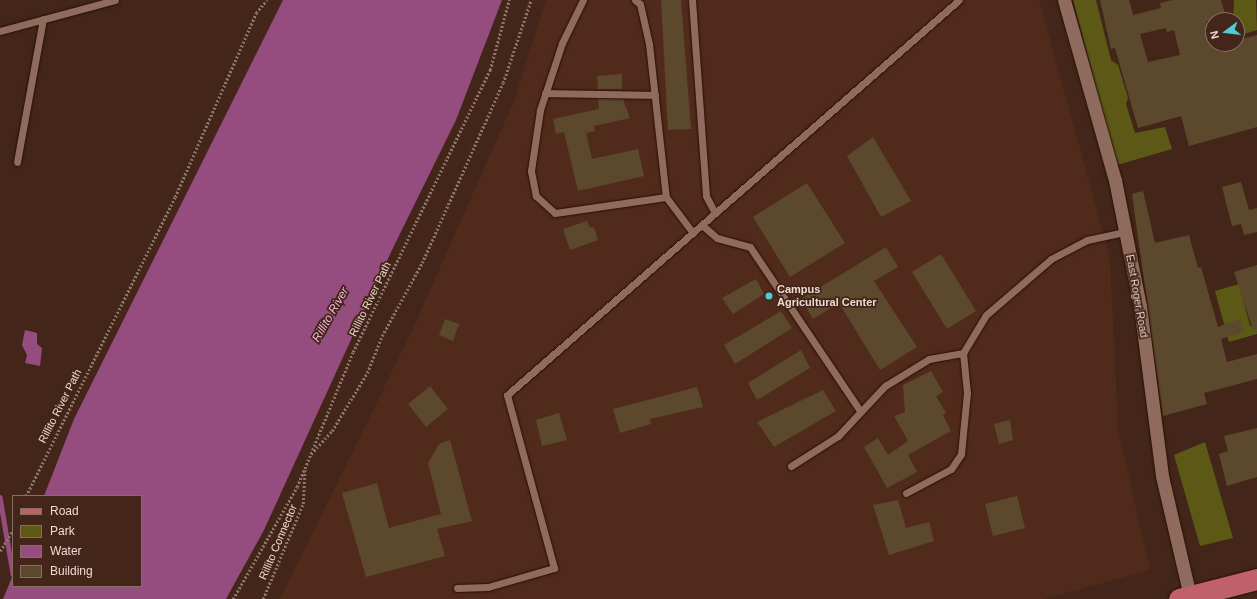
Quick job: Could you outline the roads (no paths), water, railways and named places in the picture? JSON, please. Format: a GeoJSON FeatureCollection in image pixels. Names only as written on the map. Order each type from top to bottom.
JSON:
{"type":"FeatureCollection","features":[{"type":"Feature","properties":{"kind":"main road"},"geometry":{"type":"LineString","coordinates":[[1185,598],[1257,579]]}},
{"type":"Feature","properties":{"kind":"street","name":"East Roger Road"},"geometry":{"type":"LineString","coordinates":[[1064,0],[1115,180],[1126,232],[1140,306],[1162,476],[1185,598]]}},
{"type":"Feature","properties":{"kind":"lane"},"geometry":{"type":"LineString","coordinates":[[0,31],[115,0]]}},
{"type":"Feature","properties":{"kind":"lane"},"geometry":{"type":"LineString","coordinates":[[584,0],[562,43],[540,110],[532,170],[536,196],[555,213],[666,197]]}},
{"type":"Feature","properties":{"kind":"lane"},"geometry":{"type":"LineString","coordinates":[[635,0],[640,4],[649,44],[666,197],[693,233]]}},
{"type":"Feature","properties":{"kind":"lane"},"geometry":{"type":"LineString","coordinates":[[692,0],[706,196],[715,213]]}},
{"type":"Feature","properties":{"kind":"lane"},"geometry":{"type":"LineString","coordinates":[[457,588],[488,587],[554,568],[507,395],[959,0]]}},
{"type":"Feature","properties":{"kind":"lane"},"geometry":{"type":"LineString","coordinates":[[16,162],[43,20]]}},
{"type":"Feature","properties":{"kind":"lane"},"geometry":{"type":"LineString","coordinates":[[545,93],[655,95]]}},
{"type":"Feature","properties":{"kind":"lane"},"geometry":{"type":"LineString","coordinates":[[702,225],[717,238],[750,247],[860,411]]}},
{"type":"Feature","properties":{"kind":"lane"},"geometry":{"type":"LineString","coordinates":[[906,493],[951,469],[961,454],[967,393],[963,353],[986,316],[1051,259],[1087,240],[1126,232]]}},
{"type":"Feature","properties":{"kind":"lane"},"geometry":{"type":"LineString","coordinates":[[790,466],[838,436],[885,386],[929,359],[963,353]]}},
{"type":"Feature","properties":{"kind":"water","name":"Rillito River"},"geometry":{"type":"Polygon","coordinates":[[[283,0],[502,0],[456,120],[392,250],[264,530],[226,599],[3,599],[12,577],[12,587],[142,587],[142,495],[44,495],[74,419],[283,0]]]}},
{"type":"Feature","properties":{"kind":"water"},"geometry":{"type":"Polygon","coordinates":[[[25,330],[37,333],[37,344],[42,348],[40,366],[25,363],[27,355],[22,345],[25,330]]]}},
{"type":"Feature","properties":{"kind":"waterway"},"geometry":{"type":"LineString","coordinates":[[0,497],[12,568]]}},
{"type":"Feature","properties":{"kind":"place","name":"Campus Agricultural Center"},"geometry":{"type":"Point","coordinates":[769,296]}}]}
